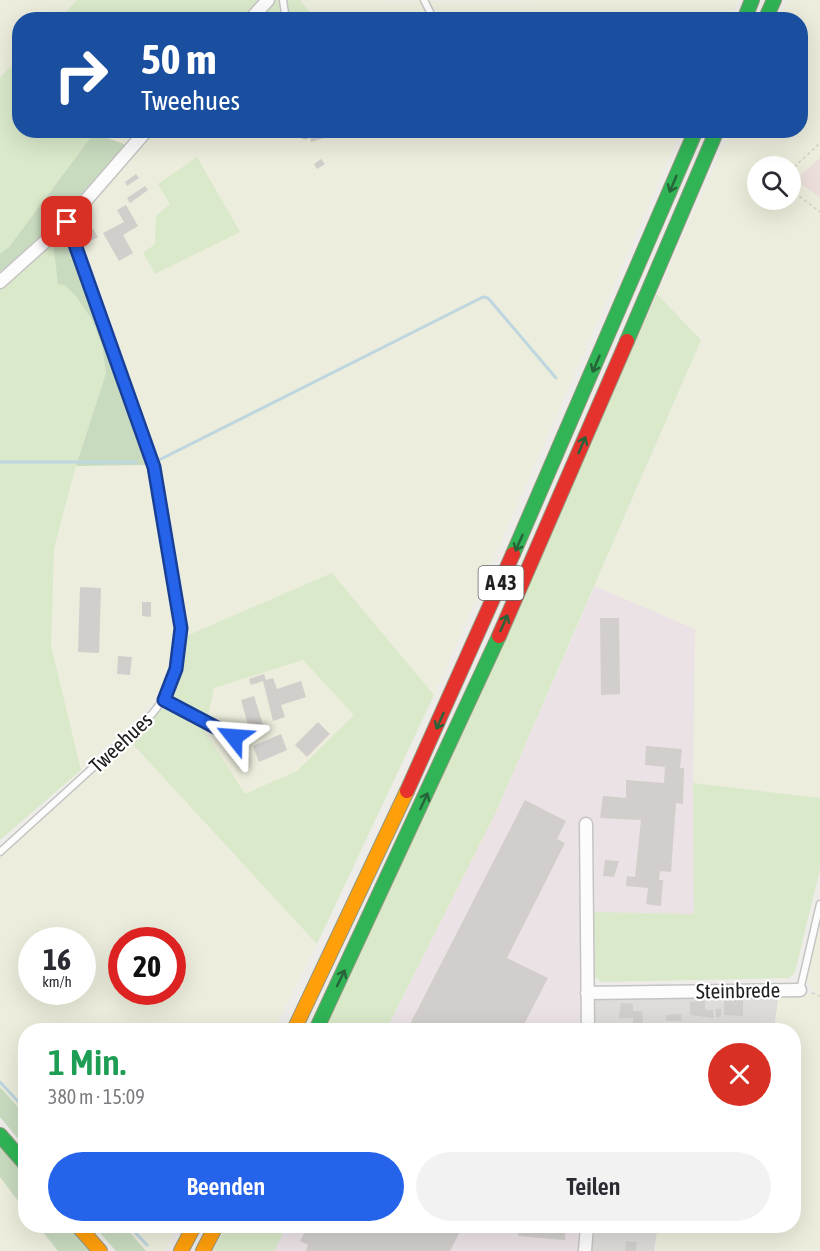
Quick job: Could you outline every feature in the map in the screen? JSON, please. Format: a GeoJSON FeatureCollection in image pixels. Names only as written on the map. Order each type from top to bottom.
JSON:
{"type":"FeatureCollection","features":[{"type":"Feature","properties":{"kind":"main road","name":"A 43"},"geometry":{"type":"LineString","coordinates":[[297,1023],[426,752],[693,138]]}},
{"type":"Feature","properties":{"kind":"main road","name":"A 43"},"geometry":{"type":"LineString","coordinates":[[318,1023],[439,769],[714,138]]}},
{"type":"Feature","properties":{"kind":"main road"},"geometry":{"type":"LineString","coordinates":[[0,1135],[18,1156]]}},
{"type":"Feature","properties":{"kind":"main road"},"geometry":{"type":"LineString","coordinates":[[84,1233],[100,1251]]}},
{"type":"Feature","properties":{"kind":"main road"},"geometry":{"type":"LineString","coordinates":[[181,1251],[190,1233]]}},
{"type":"Feature","properties":{"kind":"main road"},"geometry":{"type":"LineString","coordinates":[[203,1251],[212,1233]]}},
{"type":"Feature","properties":{"kind":"street"},"geometry":{"type":"LineString","coordinates":[[257,12],[268,0]]}},
{"type":"Feature","properties":{"kind":"street"},"geometry":{"type":"LineString","coordinates":[[0,282],[67,222],[140,138]]}},
{"type":"Feature","properties":{"kind":"street"},"geometry":{"type":"LineString","coordinates":[[586,824],[588,1023]]}},
{"type":"Feature","properties":{"kind":"street","name":"Steinbrede"},"geometry":{"type":"LineString","coordinates":[[587,993],[800,990]]}},
{"type":"Feature","properties":{"kind":"street"},"geometry":{"type":"LineString","coordinates":[[585,1251],[586,1233]]}},
{"type":"Feature","properties":{"kind":"lane","name":"Tweehues"},"geometry":{"type":"LineString","coordinates":[[0,852],[129,737],[164,700],[176,669],[181,628],[154,467],[67,222]]}},
{"type":"Feature","properties":{"kind":"lane"},"geometry":{"type":"LineString","coordinates":[[164,700],[234,737]]}},
{"type":"Feature","properties":{"kind":"lane","name":"Steinbrede"},"geometry":{"type":"LineString","coordinates":[[800,990],[820,904]]}},
{"type":"Feature","properties":{"kind":"path"},"geometry":{"type":"LineString","coordinates":[[801,161],[820,143]]}},
{"type":"Feature","properties":{"kind":"path"},"geometry":{"type":"LineString","coordinates":[[801,197],[820,212]]}},
{"type":"Feature","properties":{"kind":"shaded area"},"geometry":{"type":"Polygon","coordinates":[[[820,157],[820,198],[801,184],[801,175],[820,157]]]}},
{"type":"Feature","properties":{"kind":"shaded area"},"geometry":{"type":"Polygon","coordinates":[[[595,586],[695,629],[694,914],[582,912],[582,1023],[390,1023],[496,812],[595,586]]]}},
{"type":"Feature","properties":{"kind":"shaded area"},"geometry":{"type":"Polygon","coordinates":[[[779,994],[775,1023],[593,1023],[593,999],[779,994]]]}},
{"type":"Feature","properties":{"kind":"shaded area"},"geometry":{"type":"Polygon","coordinates":[[[283,1233],[581,1233],[580,1251],[274,1251],[283,1233]]]}},
{"type":"Feature","properties":{"kind":"shaded area"},"geometry":{"type":"Polygon","coordinates":[[[592,1233],[657,1233],[654,1251],[591,1251],[592,1233]]]}},
{"type":"Feature","properties":{"kind":"green space"},"geometry":{"type":"Polygon","coordinates":[[[0,0],[77,0],[65,12],[12,12],[12,65],[0,77],[0,0]]]}},
{"type":"Feature","properties":{"kind":"green space"},"geometry":{"type":"Polygon","coordinates":[[[77,0],[263,0],[252,12],[66,12],[77,0]]]}},
{"type":"Feature","properties":{"kind":"green space"},"geometry":{"type":"Polygon","coordinates":[[[273,0],[300,0],[309,12],[262,12],[273,0]]]}},
{"type":"Feature","properties":{"kind":"green space"},"geometry":{"type":"Polygon","coordinates":[[[300,0],[738,0],[733,12],[309,12],[300,0]]]}},
{"type":"Feature","properties":{"kind":"green space"},"geometry":{"type":"Polygon","coordinates":[[[787,0],[820,0],[820,157],[801,175],[801,156],[747,156],[747,210],[801,210],[801,184],[820,198],[820,798],[693,783],[695,629],[595,586],[702,339],[657,294],[727,138],[808,138],[808,12],[782,12],[787,0]]]}},
{"type":"Feature","properties":{"kind":"green space"},"geometry":{"type":"Polygon","coordinates":[[[12,65],[12,138],[90,138],[9,247],[0,254],[0,77],[12,65]]]}},
{"type":"Feature","properties":{"kind":"green space"},"geometry":{"type":"Polygon","coordinates":[[[90,138],[107,138],[129,146],[79,204],[0,272],[0,254],[9,247],[90,138]]]}},
{"type":"Feature","properties":{"kind":"green space"},"geometry":{"type":"Polygon","coordinates":[[[106,138],[136,138],[129,146],[106,138]]]}},
{"type":"Feature","properties":{"kind":"green space"},"geometry":{"type":"Polygon","coordinates":[[[150,138],[678,138],[434,695],[332,573],[184,637],[155,455],[104,299],[75,222],[150,138]],[[171,204],[156,216],[155,244],[143,252],[154,274],[171,204]]]}},
{"type":"Feature","properties":{"kind":"green space"},"geometry":{"type":"Polygon","coordinates":[[[197,157],[240,232],[155,274],[143,253],[155,244],[156,216],[170,204],[158,184],[197,157]]]}},
{"type":"Feature","properties":{"kind":"green space"},"geometry":{"type":"Polygon","coordinates":[[[62,238],[70,241],[76,248],[147,465],[76,466],[106,373],[102,346],[92,320],[76,296],[64,285],[58,284],[53,243],[62,238]]]}},
{"type":"Feature","properties":{"kind":"green space"},"geometry":{"type":"Polygon","coordinates":[[[53,243],[58,283],[64,285],[76,296],[92,320],[102,346],[106,373],[76,466],[54,548],[51,646],[81,770],[0,840],[0,289],[53,243]]]}},
{"type":"Feature","properties":{"kind":"green space"},"geometry":{"type":"Polygon","coordinates":[[[657,294],[701,340],[496,812],[390,1023],[327,1023],[657,294]]]}},
{"type":"Feature","properties":{"kind":"green space"},"geometry":{"type":"Polygon","coordinates":[[[147,465],[176,638],[175,651],[166,680],[151,705],[81,770],[51,646],[54,548],[76,466],[147,465]]]}},
{"type":"Feature","properties":{"kind":"green space"},"geometry":{"type":"Polygon","coordinates":[[[332,573],[434,695],[317,944],[129,740],[158,711],[168,706],[202,721],[200,724],[245,794],[297,771],[354,715],[303,660],[214,688],[208,716],[173,699],[170,691],[180,670],[184,637],[332,573]]]}},
{"type":"Feature","properties":{"kind":"green space"},"geometry":{"type":"Polygon","coordinates":[[[303,660],[354,715],[297,772],[245,794],[199,724],[208,716],[214,688],[303,660]]]}},
{"type":"Feature","properties":{"kind":"green space"},"geometry":{"type":"Polygon","coordinates":[[[129,740],[317,944],[278,1023],[18,1023],[18,1107],[0,1087],[0,852],[129,740]]]}},
{"type":"Feature","properties":{"kind":"green space"},"geometry":{"type":"Polygon","coordinates":[[[693,783],[820,798],[820,869],[795,972],[789,978],[602,982],[593,976],[593,912],[694,914],[693,783]]]}},
{"type":"Feature","properties":{"kind":"green space"},"geometry":{"type":"Polygon","coordinates":[[[820,918],[820,1251],[655,1251],[657,1233],[801,1233],[801,1023],[775,1023],[779,994],[815,994],[805,977],[820,918]]]}},
{"type":"Feature","properties":{"kind":"green space"},"geometry":{"type":"Polygon","coordinates":[[[0,1087],[18,1107],[18,1139],[0,1117],[0,1087]]]}},
{"type":"Feature","properties":{"kind":"green space"},"geometry":{"type":"Polygon","coordinates":[[[0,1146],[18,1167],[18,1201],[0,1177],[0,1146]]]}},
{"type":"Feature","properties":{"kind":"green space"},"geometry":{"type":"Polygon","coordinates":[[[0,1177],[18,1201],[18,1233],[44,1233],[58,1251],[0,1251],[0,1177]]]}},
{"type":"Feature","properties":{"kind":"green space"},"geometry":{"type":"Polygon","coordinates":[[[44,1233],[75,1233],[91,1251],[58,1251],[44,1233]]]}},
{"type":"Feature","properties":{"kind":"green space"},"geometry":{"type":"Polygon","coordinates":[[[100,1233],[130,1233],[146,1251],[116,1251],[100,1233]]]}},
{"type":"Feature","properties":{"kind":"green space"},"geometry":{"type":"Polygon","coordinates":[[[130,1233],[174,1233],[165,1251],[146,1251],[130,1233]]]}},
{"type":"Feature","properties":{"kind":"green space"},"geometry":{"type":"Polygon","coordinates":[[[222,1233],[283,1233],[274,1251],[213,1251],[222,1233]]]}},
{"type":"Feature","properties":{"kind":"building"},"geometry":{"type":"Polygon","coordinates":[[[310,138],[324,138],[311,142],[310,138]]]}},
{"type":"Feature","properties":{"kind":"building"},"geometry":{"type":"Polygon","coordinates":[[[321,159],[325,164],[317,169],[314,164],[321,159]]]}},
{"type":"Feature","properties":{"kind":"building"},"geometry":{"type":"Polygon","coordinates":[[[136,174],[139,178],[127,186],[125,182],[136,174]]]}},
{"type":"Feature","properties":{"kind":"building"},"geometry":{"type":"Polygon","coordinates":[[[145,186],[148,190],[130,203],[127,198],[145,186]]]}},
{"type":"Feature","properties":{"kind":"building"},"geometry":{"type":"Polygon","coordinates":[[[126,205],[138,226],[123,235],[133,253],[119,261],[103,233],[124,222],[117,210],[126,205]]]}},
{"type":"Feature","properties":{"kind":"building"},"geometry":{"type":"Polygon","coordinates":[[[93,229],[98,237],[91,241],[87,233],[93,229]]]}},
{"type":"Feature","properties":{"kind":"building"},"geometry":{"type":"Polygon","coordinates":[[[80,587],[101,588],[99,653],[78,652],[80,587]]]}},
{"type":"Feature","properties":{"kind":"building"},"geometry":{"type":"Polygon","coordinates":[[[142,602],[151,602],[151,617],[142,616],[142,602]]]}},
{"type":"Feature","properties":{"kind":"building"},"geometry":{"type":"Polygon","coordinates":[[[600,618],[619,618],[620,694],[601,695],[600,618]]]}},
{"type":"Feature","properties":{"kind":"building"},"geometry":{"type":"Polygon","coordinates":[[[118,656],[132,657],[130,675],[117,674],[118,656]]]}},
{"type":"Feature","properties":{"kind":"building"},"geometry":{"type":"Polygon","coordinates":[[[264,674],[266,680],[273,678],[277,689],[301,681],[306,697],[281,705],[285,717],[273,721],[263,681],[251,685],[249,679],[264,674]]]}},
{"type":"Feature","properties":{"kind":"building"},"geometry":{"type":"Polygon","coordinates":[[[254,696],[265,731],[251,735],[241,700],[254,696]]]}},
{"type":"Feature","properties":{"kind":"building"},"geometry":{"type":"Polygon","coordinates":[[[318,722],[330,734],[307,757],[295,745],[318,722]]]}},
{"type":"Feature","properties":{"kind":"building"},"geometry":{"type":"Polygon","coordinates":[[[281,734],[287,750],[259,762],[253,746],[281,734]]]}},
{"type":"Feature","properties":{"kind":"building"},"geometry":{"type":"Polygon","coordinates":[[[646,746],[682,749],[680,768],[684,768],[683,804],[676,803],[671,872],[660,871],[659,880],[663,880],[661,906],[646,904],[648,888],[626,886],[627,876],[635,877],[641,820],[600,818],[603,796],[626,798],[626,780],[664,783],[665,767],[645,765],[646,746]]]}},
{"type":"Feature","properties":{"kind":"building"},"geometry":{"type":"Polygon","coordinates":[[[525,800],[566,821],[557,839],[565,843],[507,958],[548,978],[525,1023],[411,1023],[525,800]]]}},
{"type":"Feature","properties":{"kind":"building"},"geometry":{"type":"Polygon","coordinates":[[[605,860],[619,861],[614,877],[603,876],[605,860]]]}},
{"type":"Feature","properties":{"kind":"building"},"geometry":{"type":"Polygon","coordinates":[[[743,1000],[743,1016],[724,1015],[724,1001],[743,1000]]]}},
{"type":"Feature","properties":{"kind":"building"},"geometry":{"type":"Polygon","coordinates":[[[705,1001],[705,1010],[713,1010],[713,1018],[690,1015],[690,1002],[705,1001]]]}},
{"type":"Feature","properties":{"kind":"building"},"geometry":{"type":"Polygon","coordinates":[[[621,1003],[633,1004],[633,1011],[642,1011],[643,1023],[633,1023],[633,1018],[619,1018],[621,1003]]]}},
{"type":"Feature","properties":{"kind":"building"},"geometry":{"type":"Polygon","coordinates":[[[716,1009],[721,1009],[721,1017],[716,1017],[716,1009]]]}},
{"type":"Feature","properties":{"kind":"building"},"geometry":{"type":"Polygon","coordinates":[[[681,1014],[682,1021],[666,1021],[666,1015],[681,1014]]]}},
{"type":"Feature","properties":{"kind":"building"},"geometry":{"type":"Polygon","coordinates":[[[304,1233],[459,1233],[450,1251],[306,1251],[308,1245],[300,1241],[304,1233]]]}},
{"type":"Feature","properties":{"kind":"building"},"geometry":{"type":"Polygon","coordinates":[[[518,1233],[566,1233],[565,1240],[518,1236],[518,1233]]]}},
{"type":"Feature","properties":{"kind":"building"},"geometry":{"type":"Polygon","coordinates":[[[626,1241],[637,1242],[636,1251],[625,1251],[626,1241]]]}},
{"type":"Feature","properties":{"kind":"waterway"},"geometry":{"type":"LineString","coordinates":[[159,460],[483,297],[488,298],[556,378]]}},
{"type":"Feature","properties":{"kind":"waterway"},"geometry":{"type":"LineString","coordinates":[[0,462],[136,462]]}},
{"type":"Feature","properties":{"kind":"waterway"},"geometry":{"type":"LineString","coordinates":[[0,1082],[18,1101]]}},
{"type":"Feature","properties":{"kind":"waterway"},"geometry":{"type":"LineString","coordinates":[[136,1233],[147,1245]]}},
{"type":"Feature","properties":{"kind":"traffic: fast"},"geometry":{"type":"LineString","coordinates":[[747,12],[752,0]]}},
{"type":"Feature","properties":{"kind":"traffic: fast"},"geometry":{"type":"LineString","coordinates":[[769,12],[774,0]]}},
{"type":"Feature","properties":{"kind":"traffic: fast"},"geometry":{"type":"LineString","coordinates":[[513,554],[693,138]]}},
{"type":"Feature","properties":{"kind":"traffic: fast"},"geometry":{"type":"LineString","coordinates":[[627,341],[714,138]]}},
{"type":"Feature","properties":{"kind":"traffic: fast"},"geometry":{"type":"LineString","coordinates":[[319,1023],[499,636]]}},
{"type":"Feature","properties":{"kind":"traffic: fast"},"geometry":{"type":"LineString","coordinates":[[0,1135],[18,1156]]}},
{"type":"Feature","properties":{"kind":"traffic: slow"},"geometry":{"type":"LineString","coordinates":[[297,1023],[407,791]]}},
{"type":"Feature","properties":{"kind":"traffic: slow"},"geometry":{"type":"LineString","coordinates":[[84,1233],[100,1251]]}},
{"type":"Feature","properties":{"kind":"traffic: slow"},"geometry":{"type":"LineString","coordinates":[[181,1251],[190,1233]]}},
{"type":"Feature","properties":{"kind":"traffic: slow"},"geometry":{"type":"LineString","coordinates":[[203,1251],[212,1233]]}},
{"type":"Feature","properties":{"kind":"traffic: jam"},"geometry":{"type":"LineString","coordinates":[[499,636],[627,341]]}},
{"type":"Feature","properties":{"kind":"traffic: jam"},"geometry":{"type":"LineString","coordinates":[[407,791],[513,554]]}},
{"type":"Feature","properties":{"kind":"route"},"geometry":{"type":"LineString","coordinates":[[67,222],[154,467],[181,628],[180,652],[176,669],[164,700],[234,737]]}}]}
